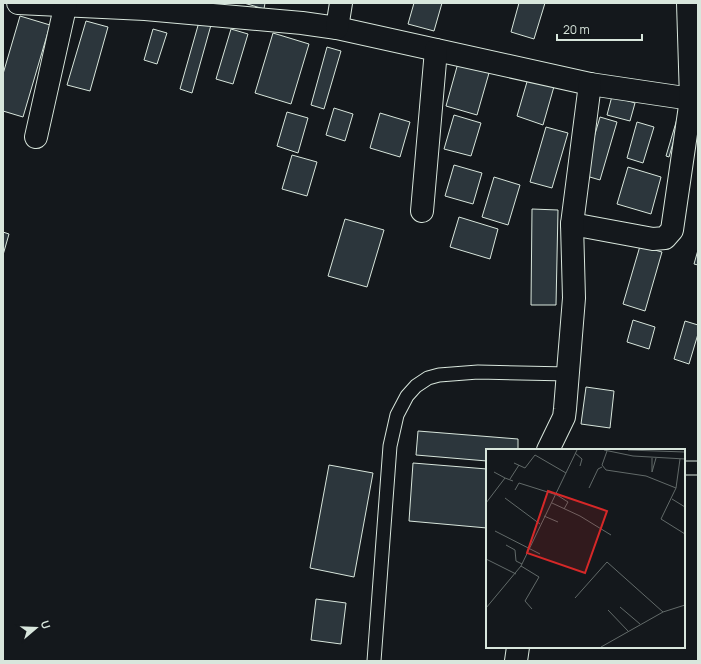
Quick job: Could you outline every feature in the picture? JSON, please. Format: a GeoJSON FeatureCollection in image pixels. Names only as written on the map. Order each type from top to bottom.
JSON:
{"type":"FeatureCollection","features":[{"type":"Feature","properties":{"kind":"street"},"geometry":{"type":"LineString","coordinates":[[18,3],[66,4],[153,10],[302,23],[337,28],[590,84],[695,100]]}},
{"type":"Feature","properties":{"kind":"street"},"geometry":{"type":"LineString","coordinates":[[337,28],[341,3]]}},
{"type":"Feature","properties":{"kind":"street"},"geometry":{"type":"LineString","coordinates":[[572,224],[653,239],[665,238],[672,230],[695,100],[688,3]]}},
{"type":"Feature","properties":{"kind":"street"},"geometry":{"type":"LineString","coordinates":[[36,137],[66,4]]}},
{"type":"Feature","properties":{"kind":"street"},"geometry":{"type":"LineString","coordinates":[[422,211],[436,50]]}},
{"type":"Feature","properties":{"kind":"street"},"geometry":{"type":"LineString","coordinates":[[548,449],[564,416],[569,374],[574,298],[572,224],[590,84]]}},
{"type":"Feature","properties":{"kind":"street"},"geometry":{"type":"LineString","coordinates":[[516,661],[518,648]]}},
{"type":"Feature","properties":{"kind":"lane"},"geometry":{"type":"LineString","coordinates":[[374,661],[390,446],[397,415],[407,396],[416,386],[428,378],[438,375],[478,372],[569,374]]}},
{"type":"Feature","properties":{"kind":"lane"},"geometry":{"type":"LineString","coordinates":[[685,468],[698,468]]}},
{"type":"Feature","properties":{"kind":"building"},"geometry":{"type":"Polygon","coordinates":[[[244,3],[265,3],[264,9],[244,3]]]}},
{"type":"Feature","properties":{"kind":"building"},"geometry":{"type":"Polygon","coordinates":[[[414,3],[442,3],[434,31],[408,24],[414,3]]]}},
{"type":"Feature","properties":{"kind":"building"},"geometry":{"type":"Polygon","coordinates":[[[519,3],[545,3],[534,39],[511,32],[519,3]]]}},
{"type":"Feature","properties":{"kind":"building"},"geometry":{"type":"Polygon","coordinates":[[[20,16],[50,25],[23,117],[3,111],[3,74],[20,16]]]}},
{"type":"Feature","properties":{"kind":"building"},"geometry":{"type":"Polygon","coordinates":[[[86,21],[108,27],[90,91],[67,85],[86,21]]]}},
{"type":"Feature","properties":{"kind":"building"},"geometry":{"type":"Polygon","coordinates":[[[199,22],[211,25],[192,93],[180,89],[199,22]]]}},
{"type":"Feature","properties":{"kind":"building"},"geometry":{"type":"Polygon","coordinates":[[[153,29],[167,33],[157,64],[144,60],[153,29]]]}},
{"type":"Feature","properties":{"kind":"building"},"geometry":{"type":"Polygon","coordinates":[[[231,29],[248,34],[233,84],[216,79],[231,29]]]}},
{"type":"Feature","properties":{"kind":"building"},"geometry":{"type":"Polygon","coordinates":[[[273,33],[309,44],[291,104],[255,93],[273,33]]]}},
{"type":"Feature","properties":{"kind":"building"},"geometry":{"type":"Polygon","coordinates":[[[327,47],[341,51],[324,109],[311,105],[327,47]]]}},
{"type":"Feature","properties":{"kind":"building"},"geometry":{"type":"Polygon","coordinates":[[[458,63],[489,73],[477,115],[446,106],[458,63]]]}},
{"type":"Feature","properties":{"kind":"building"},"geometry":{"type":"Polygon","coordinates":[[[529,75],[555,83],[543,125],[517,116],[529,75]]]}},
{"type":"Feature","properties":{"kind":"building"},"geometry":{"type":"Polygon","coordinates":[[[612,96],[635,103],[630,121],[607,115],[612,96]]]}},
{"type":"Feature","properties":{"kind":"building"},"geometry":{"type":"Polygon","coordinates":[[[334,108],[353,114],[345,141],[326,135],[334,108]]]}},
{"type":"Feature","properties":{"kind":"building"},"geometry":{"type":"Polygon","coordinates":[[[287,112],[308,118],[298,153],[277,146],[287,112]]]}},
{"type":"Feature","properties":{"kind":"building"},"geometry":{"type":"Polygon","coordinates":[[[380,113],[410,122],[400,157],[370,148],[380,113]]]}},
{"type":"Feature","properties":{"kind":"building"},"geometry":{"type":"Polygon","coordinates":[[[454,115],[481,123],[471,156],[444,149],[454,115]]]}},
{"type":"Feature","properties":{"kind":"building"},"geometry":{"type":"Polygon","coordinates":[[[600,117],[617,122],[600,180],[583,175],[600,117]]]}},
{"type":"Feature","properties":{"kind":"building"},"geometry":{"type":"Polygon","coordinates":[[[677,119],[680,119],[669,157],[666,156],[677,119]]]}},
{"type":"Feature","properties":{"kind":"building"},"geometry":{"type":"Polygon","coordinates":[[[637,122],[654,127],[643,163],[627,158],[637,122]]]}},
{"type":"Feature","properties":{"kind":"building"},"geometry":{"type":"Polygon","coordinates":[[[546,127],[568,133],[552,188],[530,182],[546,127]]]}},
{"type":"Feature","properties":{"kind":"building"},"geometry":{"type":"Polygon","coordinates":[[[292,155],[317,162],[307,196],[282,189],[292,155]]]}},
{"type":"Feature","properties":{"kind":"building"},"geometry":{"type":"Polygon","coordinates":[[[454,165],[482,173],[473,204],[445,196],[454,165]]]}},
{"type":"Feature","properties":{"kind":"building"},"geometry":{"type":"Polygon","coordinates":[[[628,167],[661,177],[651,214],[617,204],[628,167]]]}},
{"type":"Feature","properties":{"kind":"building"},"geometry":{"type":"Polygon","coordinates":[[[494,177],[520,185],[508,225],[482,217],[494,177]]]}},
{"type":"Feature","properties":{"kind":"building"},"geometry":{"type":"Polygon","coordinates":[[[532,209],[558,210],[556,305],[531,305],[532,209]]]}},
{"type":"Feature","properties":{"kind":"building"},"geometry":{"type":"Polygon","coordinates":[[[459,217],[498,229],[490,259],[450,247],[459,217]]]}},
{"type":"Feature","properties":{"kind":"building"},"geometry":{"type":"Polygon","coordinates":[[[345,219],[384,230],[367,287],[328,276],[345,219]]]}},
{"type":"Feature","properties":{"kind":"building"},"geometry":{"type":"Polygon","coordinates":[[[3,232],[9,234],[3,255],[3,232]]]}},
{"type":"Feature","properties":{"kind":"building"},"geometry":{"type":"Polygon","coordinates":[[[640,246],[662,252],[645,311],[623,304],[640,246]]]}},
{"type":"Feature","properties":{"kind":"building"},"geometry":{"type":"Polygon","coordinates":[[[698,250],[698,265],[694,264],[698,250]]]}},
{"type":"Feature","properties":{"kind":"building"},"geometry":{"type":"Polygon","coordinates":[[[633,320],[655,327],[649,349],[627,342],[633,320]]]}},
{"type":"Feature","properties":{"kind":"building"},"geometry":{"type":"Polygon","coordinates":[[[685,321],[698,325],[698,334],[689,364],[674,359],[685,321]]]}},
{"type":"Feature","properties":{"kind":"building"},"geometry":{"type":"Polygon","coordinates":[[[586,387],[614,391],[610,428],[581,424],[586,387]]]}},
{"type":"Feature","properties":{"kind":"building"},"geometry":{"type":"Polygon","coordinates":[[[418,431],[518,439],[518,449],[486,449],[486,461],[416,455],[418,431]]]}},
{"type":"Feature","properties":{"kind":"building"},"geometry":{"type":"Polygon","coordinates":[[[413,463],[486,469],[486,528],[409,521],[413,463]]]}},
{"type":"Feature","properties":{"kind":"building"},"geometry":{"type":"Polygon","coordinates":[[[329,465],[373,473],[354,577],[310,568],[329,465]]]}},
{"type":"Feature","properties":{"kind":"building"},"geometry":{"type":"Polygon","coordinates":[[[316,599],[346,603],[341,644],[311,640],[316,599]]]}}]}
